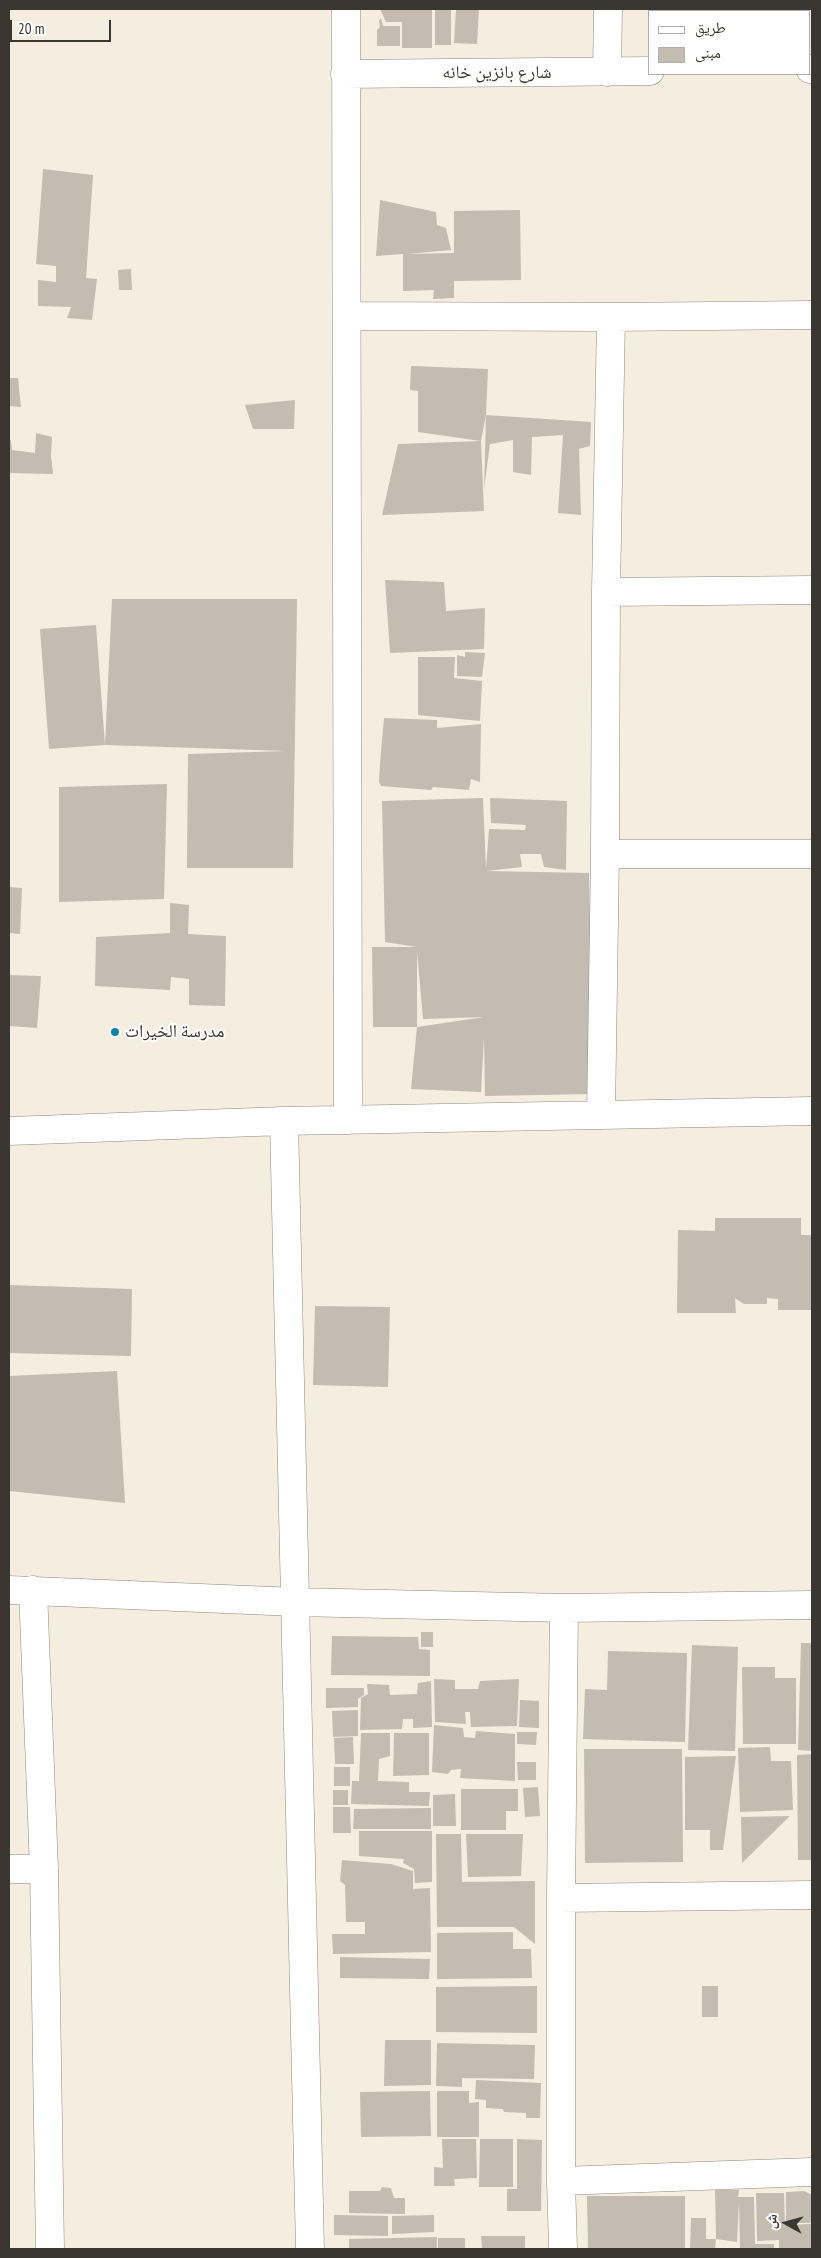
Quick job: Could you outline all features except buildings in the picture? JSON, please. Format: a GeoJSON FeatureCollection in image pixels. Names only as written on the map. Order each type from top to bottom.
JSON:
{"type":"FeatureCollection","features":[{"type":"Feature","properties":{"kind":"street"},"geometry":{"type":"LineString","coordinates":[[346,9],[348,1120]]}},
{"type":"Feature","properties":{"kind":"street"},"geometry":{"type":"LineString","coordinates":[[607,72],[608,9]]}},
{"type":"Feature","properties":{"kind":"street","name":"شارع بانزين خانه"},"geometry":{"type":"LineString","coordinates":[[345,74],[648,71]]}},
{"type":"Feature","properties":{"kind":"street"},"geometry":{"type":"LineString","coordinates":[[347,316],[611,317],[812,315]]}},
{"type":"Feature","properties":{"kind":"street"},"geometry":{"type":"LineString","coordinates":[[601,1115],[605,854],[606,592],[611,317]]}},
{"type":"Feature","properties":{"kind":"street"},"geometry":{"type":"LineString","coordinates":[[606,592],[812,590]]}},
{"type":"Feature","properties":{"kind":"street"},"geometry":{"type":"LineString","coordinates":[[605,854],[812,854]]}},
{"type":"Feature","properties":{"kind":"street"},"geometry":{"type":"LineString","coordinates":[[9,1131],[348,1120],[812,1111]]}},
{"type":"Feature","properties":{"kind":"street"},"geometry":{"type":"LineString","coordinates":[[284,1122],[310,2249]]}},
{"type":"Feature","properties":{"kind":"street"},"geometry":{"type":"LineString","coordinates":[[50,2249],[44,1870],[21,1590],[296,1602],[564,1608],[812,1605]]}},
{"type":"Feature","properties":{"kind":"street"},"geometry":{"type":"LineString","coordinates":[[563,2249],[560,1898],[564,1608]]}},
{"type":"Feature","properties":{"kind":"street"},"geometry":{"type":"LineString","coordinates":[[9,1869],[44,1870]]}},
{"type":"Feature","properties":{"kind":"street"},"geometry":{"type":"LineString","coordinates":[[560,1898],[812,1895]]}},
{"type":"Feature","properties":{"kind":"street"},"geometry":{"type":"LineString","coordinates":[[561,2181],[812,2172]]}},
{"type":"Feature","properties":{"kind":"place","name":"مدرسة الخيرات"},"geometry":{"type":"Point","coordinates":[115,1032]}}]}
